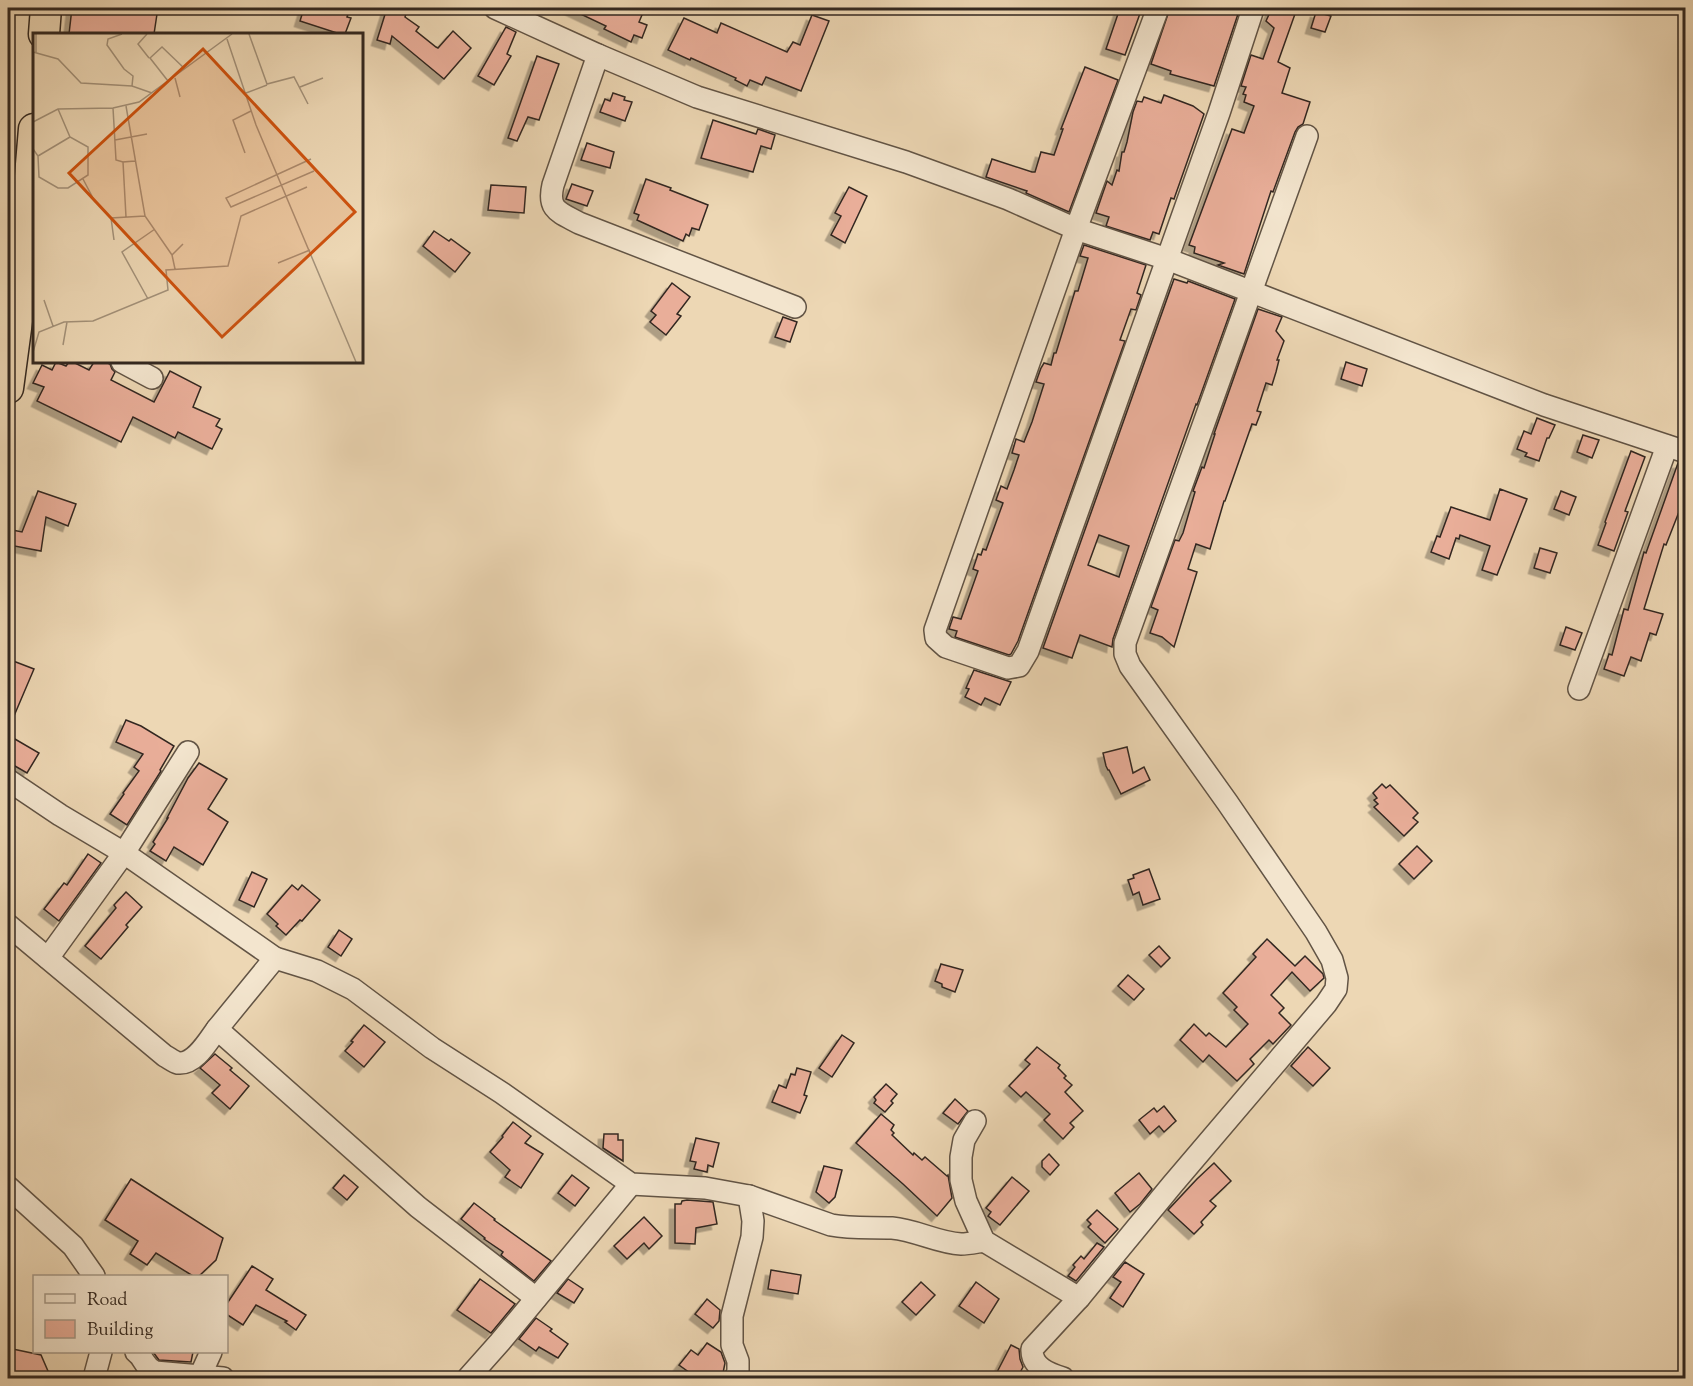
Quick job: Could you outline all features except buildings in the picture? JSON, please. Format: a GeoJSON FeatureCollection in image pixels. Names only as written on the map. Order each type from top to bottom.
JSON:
{"type":"FeatureCollection","features":[{"type":"Feature","properties":{"kind":"highway"},"geometry":{"type":"LineString","coordinates":[[44,33],[46,8]]}},
{"type":"Feature","properties":{"kind":"highway"},"geometry":{"type":"LineString","coordinates":[[9,372],[27,310],[17,205],[33,133]]}},
{"type":"Feature","properties":{"kind":"street"},"geometry":{"type":"LineString","coordinates":[[495,8],[697,97],[906,162],[1008,199],[1076,229],[1167,259],[1544,405],[1676,449],[1579,689]]}},
{"type":"Feature","properties":{"kind":"street"},"geometry":{"type":"LineString","coordinates":[[1158,8],[1076,229],[935,630],[936,638],[946,647],[1008,668],[1019,666],[1028,651],[1219,112],[1252,12]]}},
{"type":"Feature","properties":{"kind":"street"},"geometry":{"type":"LineString","coordinates":[[598,55],[553,185],[550,196],[552,205],[579,223],[795,307]]}},
{"type":"Feature","properties":{"kind":"street"},"geometry":{"type":"LineString","coordinates":[[1063,1378],[1042,1370],[1032,1355],[1032,1349],[1078,1298],[1326,1004],[1336,989],[1337,978],[1332,960],[1316,932],[1130,666],[1125,654],[1125,643],[1307,136]]}},
{"type":"Feature","properties":{"kind":"street"},"geometry":{"type":"LineString","coordinates":[[124,363],[152,378]]}},
{"type":"Feature","properties":{"kind":"street"},"geometry":{"type":"LineString","coordinates":[[48,958],[124,853],[188,752]]}},
{"type":"Feature","properties":{"kind":"street"},"geometry":{"type":"LineString","coordinates":[[8,780],[60,815],[124,853],[275,958],[317,971],[353,989],[432,1048],[502,1093],[631,1184],[705,1188],[749,1196],[845,1228],[892,1228],[955,1244],[984,1241]]}},
{"type":"Feature","properties":{"kind":"street"},"geometry":{"type":"LineString","coordinates":[[8,925],[165,1056],[177,1063],[187,1062],[199,1052],[275,958]]}},
{"type":"Feature","properties":{"kind":"street"},"geometry":{"type":"LineString","coordinates":[[217,1029],[417,1207],[536,1298]]}},
{"type":"Feature","properties":{"kind":"street"},"geometry":{"type":"LineString","coordinates":[[975,1121],[964,1140],[961,1157],[962,1180],[966,1201],[984,1241],[1078,1298]]}},
{"type":"Feature","properties":{"kind":"street"},"geometry":{"type":"LineString","coordinates":[[468,1378],[631,1184]]}},
{"type":"Feature","properties":{"kind":"street"},"geometry":{"type":"LineString","coordinates":[[8,1187],[73,1246],[93,1275]]}},
{"type":"Feature","properties":{"kind":"street"},"geometry":{"type":"LineString","coordinates":[[735,1378],[738,1372],[738,1361],[732,1345],[732,1316],[752,1237],[753,1221],[749,1196]]}},
{"type":"Feature","properties":{"kind":"street"},"geometry":{"type":"LineString","coordinates":[[94,1378],[101,1353]]}},
{"type":"Feature","properties":{"kind":"street"},"geometry":{"type":"LineString","coordinates":[[140,1353],[145,1365],[154,1372],[212,1377],[211,1353]]}}]}
